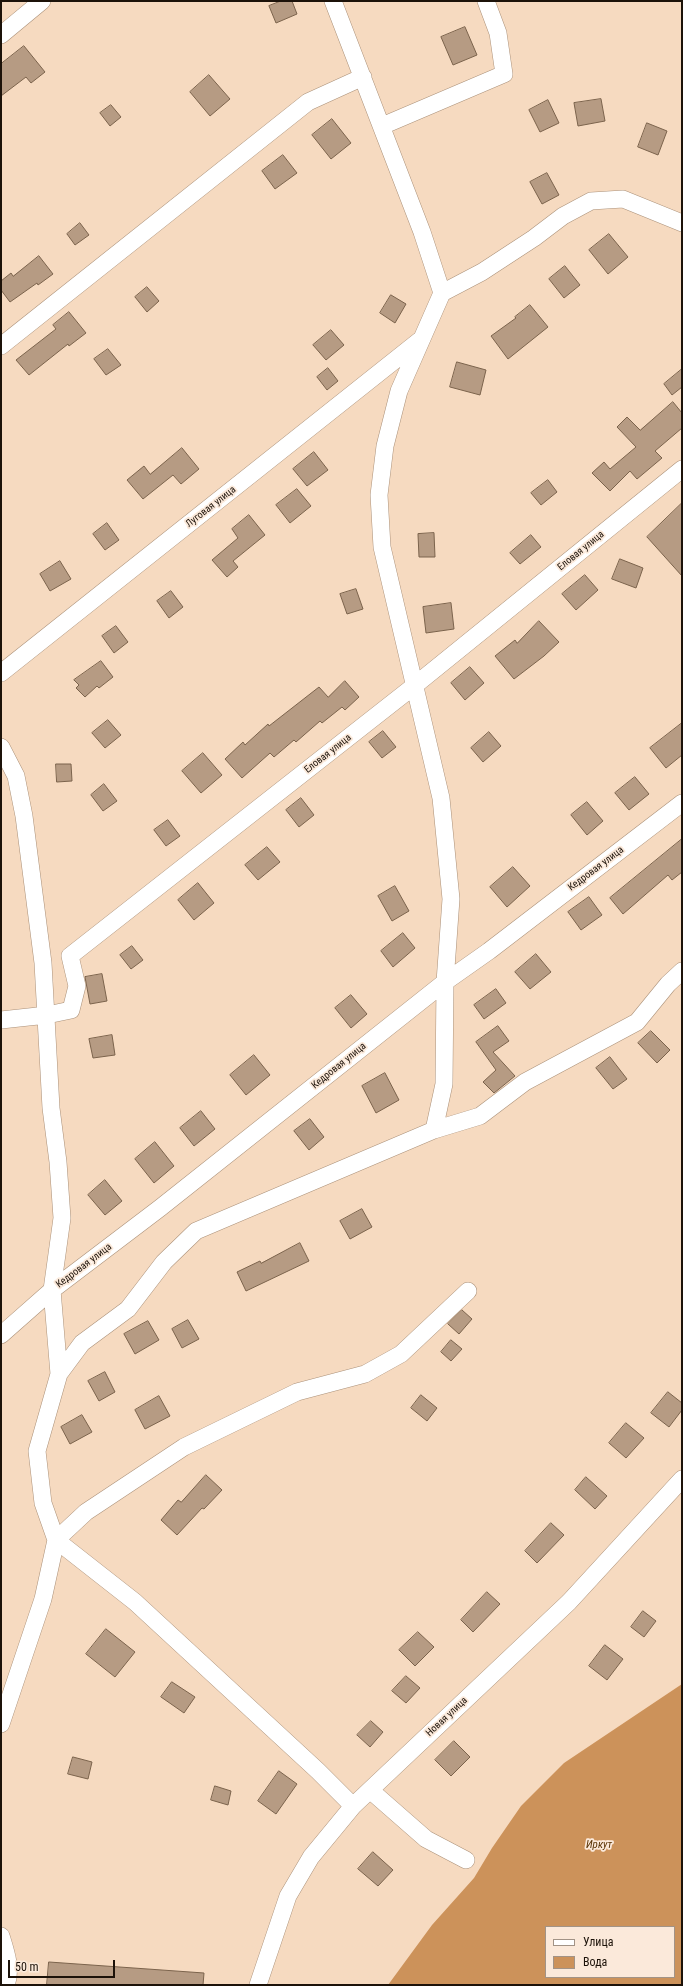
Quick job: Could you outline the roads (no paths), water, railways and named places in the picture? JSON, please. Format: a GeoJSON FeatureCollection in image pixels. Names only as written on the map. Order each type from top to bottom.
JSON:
{"type":"FeatureCollection","features":[{"type":"Feature","properties":{"kind":"street"},"geometry":{"type":"LineString","coordinates":[[1,35],[42,1]]}},
{"type":"Feature","properties":{"kind":"street"},"geometry":{"type":"LineString","coordinates":[[333,1],[422,232],[442,293]]}},
{"type":"Feature","properties":{"kind":"street"},"geometry":{"type":"LineString","coordinates":[[382,126],[504,74],[498,33],[486,1]]}},
{"type":"Feature","properties":{"kind":"street"},"geometry":{"type":"LineString","coordinates":[[1,346],[308,102],[363,77]]}},
{"type":"Feature","properties":{"kind":"street"},"geometry":{"type":"LineString","coordinates":[[434,1130],[444,1084],[445,982],[451,900],[442,806],[382,547],[379,495],[385,446],[399,391],[420,340],[442,293],[482,272],[534,238],[563,216],[591,201],[623,199],[682,224]]}},
{"type":"Feature","properties":{"kind":"street","name":"Луговая улица"},"geometry":{"type":"LineString","coordinates":[[1,673],[420,340]]}},
{"type":"Feature","properties":{"kind":"street","name":"Еловая улица"},"geometry":{"type":"LineString","coordinates":[[70,956],[414,686],[682,469]]}},
{"type":"Feature","properties":{"kind":"street"},"geometry":{"type":"LineString","coordinates":[[1,747],[16,776],[24,816],[43,963],[51,1108],[58,1162],[62,1218],[52,1290],[59,1374]]}},
{"type":"Feature","properties":{"kind":"street","name":"Кедровая улица"},"geometry":{"type":"LineString","coordinates":[[1,1335],[52,1290],[160,1208],[445,982],[488,952],[682,803]]}},
{"type":"Feature","properties":{"kind":"street"},"geometry":{"type":"LineString","coordinates":[[1,1020],[47,1015],[71,1010],[77,986],[70,956],[43,963]]}},
{"type":"Feature","properties":{"kind":"street"},"geometry":{"type":"LineString","coordinates":[[1,1724],[43,1599],[56,1540],[43,1503],[37,1451],[59,1374],[82,1343],[128,1308],[164,1262],[196,1231],[434,1130],[480,1116],[525,1082],[637,1022],[668,984],[682,970]]}},
{"type":"Feature","properties":{"kind":"street"},"geometry":{"type":"LineString","coordinates":[[56,1540],[86,1512],[184,1447],[297,1392],[365,1374],[401,1354],[468,1291]]}},
{"type":"Feature","properties":{"kind":"street","name":"Новая улица"},"geometry":{"type":"LineString","coordinates":[[258,1985],[288,1896],[311,1857],[353,1806],[569,1602],[682,1479]]}},
{"type":"Feature","properties":{"kind":"street"},"geometry":{"type":"LineString","coordinates":[[56,1540],[135,1602],[318,1771],[353,1806]]}},
{"type":"Feature","properties":{"kind":"street"},"geometry":{"type":"LineString","coordinates":[[370,1790],[426,1839],[466,1860]]}},
{"type":"Feature","properties":{"kind":"street"},"geometry":{"type":"LineString","coordinates":[[1,1936],[8,1957],[8,1978],[6,1985]]}},
{"type":"Feature","properties":{"kind":"water","name":"Иркут"},"geometry":{"type":"Polygon","coordinates":[[[682,1684],[682,1985],[388,1985],[432,1925],[474,1878],[492,1848],[521,1806],[564,1763],[682,1684]]]}}]}
